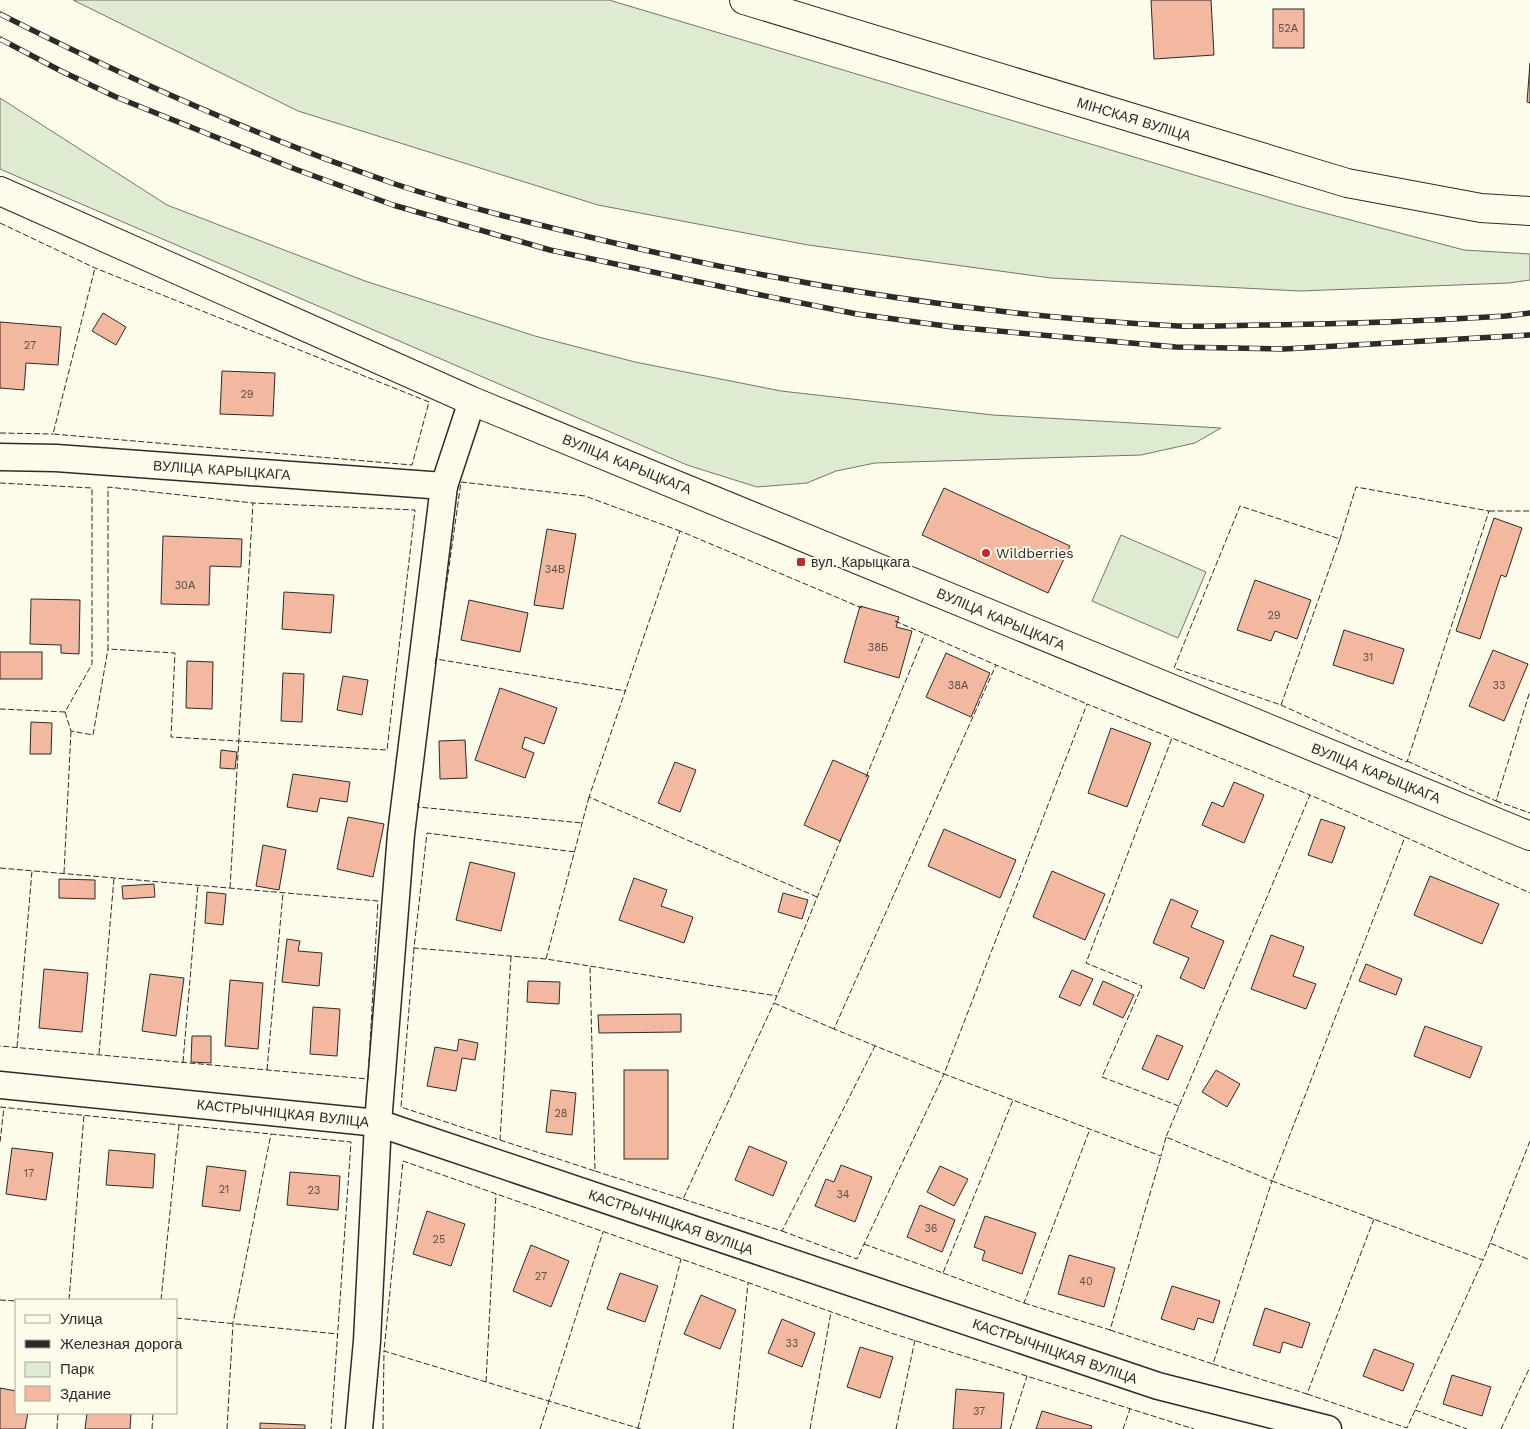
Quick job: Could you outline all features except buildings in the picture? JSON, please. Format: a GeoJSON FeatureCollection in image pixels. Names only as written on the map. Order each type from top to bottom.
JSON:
{"type":"FeatureCollection","features":[{"type":"Feature","properties":{"kind":"street","name":"МІНСКАЯ ВУЛІЦА"},"geometry":{"type":"LineString","coordinates":[[744,0],[1347,183],[1481,208],[1530,211]]}},
{"type":"Feature","properties":{"kind":"street","name":"ВУЛІЦА КАРЫЦКАГА"},"geometry":{"type":"LineString","coordinates":[[0,191],[472,401],[1530,836]]}},
{"type":"Feature","properties":{"kind":"street"},"geometry":{"type":"LineString","coordinates":[[359,1429],[367,1341],[378,1123],[401,834],[444,486],[472,401]]}},
{"type":"Feature","properties":{"kind":"street","name":"ВУЛІЦА КАРЫЦКАГА"},"geometry":{"type":"LineString","coordinates":[[0,457],[56,458],[444,486]]}},
{"type":"Feature","properties":{"kind":"street","name":"КАСТРЫЧНІЦКАЯ ВУЛІЦА"},"geometry":{"type":"LineString","coordinates":[[0,1085],[378,1123],[1158,1386],[1328,1429]]}},
{"type":"Feature","properties":{"kind":"green space"},"geometry":{"type":"Polygon","coordinates":[[[73,0],[609,0],[1298,206],[1464,250],[1530,254],[1530,280],[1509,283],[1300,291],[1051,278],[808,245],[598,205],[298,111],[73,0]]]}},
{"type":"Feature","properties":{"kind":"green space"},"geometry":{"type":"Polygon","coordinates":[[[0,98],[167,205],[365,281],[535,336],[635,362],[781,391],[993,415],[1221,428],[1195,443],[1141,455],[875,463],[836,471],[807,483],[757,487],[687,465],[0,169],[0,98]]]}},
{"type":"Feature","properties":{"kind":"green space"},"geometry":{"type":"Polygon","coordinates":[[[1121,535],[1206,572],[1178,638],[1092,601],[1121,535]]]}},
{"type":"Feature","properties":{"kind":"railway"},"geometry":{"type":"LineString","coordinates":[[0,14],[194,106],[294,147],[395,184],[526,222],[748,272],[890,297],[962,307],[1034,315],[1178,326],[1385,322],[1506,316],[1530,313]]}},
{"type":"Feature","properties":{"kind":"railway"},"geometry":{"type":"LineString","coordinates":[[0,39],[116,97],[295,169],[393,205],[550,250],[857,314],[953,327],[1176,347],[1284,349],[1530,335]]}},
{"type":"Feature","properties":{"kind":"fence"},"geometry":{"type":"LineString","coordinates":[[0,223],[95,268],[429,402],[412,465],[53,434],[95,268]]}},
{"type":"Feature","properties":{"kind":"fence"},"geometry":{"type":"LineString","coordinates":[[0,433],[53,434]]}},
{"type":"Feature","properties":{"kind":"fence"},"geometry":{"type":"LineString","coordinates":[[436,659],[461,482],[585,496],[680,531]]}},
{"type":"Feature","properties":{"kind":"fence"},"geometry":{"type":"LineString","coordinates":[[0,483],[92,488],[92,664],[65,712],[0,709]]}},
{"type":"Feature","properties":{"kind":"fence"},"geometry":{"type":"LineString","coordinates":[[230,888],[253,503],[108,487],[108,649],[175,653],[171,737],[387,750],[415,510],[253,503]]}},
{"type":"Feature","properties":{"kind":"fence"},"geometry":{"type":"LineString","coordinates":[[1281,705],[1340,539],[1240,506],[1174,668],[1281,705],[1407,762],[1489,511],[1356,487],[1340,539]]}},
{"type":"Feature","properties":{"kind":"fence"},"geometry":{"type":"LineString","coordinates":[[1489,511],[1530,511]]}},
{"type":"Feature","properties":{"kind":"fence"},"geometry":{"type":"LineString","coordinates":[[817,897],[589,797],[680,531],[862,608]]}},
{"type":"Feature","properties":{"kind":"fence"},"geometry":{"type":"LineString","coordinates":[[895,621],[925,634]]}},
{"type":"Feature","properties":{"kind":"fence"},"geometry":{"type":"LineString","coordinates":[[866,777],[925,634],[996,665]]}},
{"type":"Feature","properties":{"kind":"fence"},"geometry":{"type":"LineString","coordinates":[[65,712],[71,731],[93,735],[108,649]]}},
{"type":"Feature","properties":{"kind":"fence"},"geometry":{"type":"LineString","coordinates":[[435,664],[436,659],[626,691]]}},
{"type":"Feature","properties":{"kind":"fence"},"geometry":{"type":"LineString","coordinates":[[782,1231],[857,1259],[944,1074],[834,1029],[996,665],[1087,704]]}},
{"type":"Feature","properties":{"kind":"fence"},"geometry":{"type":"LineString","coordinates":[[1407,761],[1496,801],[1530,691]]}},
{"type":"Feature","properties":{"kind":"fence"},"geometry":{"type":"LineString","coordinates":[[1166,1137],[1161,1156],[944,1074],[1087,704],[1172,738]]}},
{"type":"Feature","properties":{"kind":"fence"},"geometry":{"type":"LineString","coordinates":[[64,873],[71,731]]}},
{"type":"Feature","properties":{"kind":"fence"},"geometry":{"type":"LineString","coordinates":[[1179,1106],[1102,1077],[1142,986],[1086,963],[1172,738],[1310,795]]}},
{"type":"Feature","properties":{"kind":"fence"},"geometry":{"type":"LineString","coordinates":[[1110,1330],[1213,1364],[1272,1181],[1166,1137],[1310,795],[1405,837]]}},
{"type":"Feature","properties":{"kind":"fence"},"geometry":{"type":"LineString","coordinates":[[589,797],[546,959],[777,996]]}},
{"type":"Feature","properties":{"kind":"fence"},"geometry":{"type":"LineString","coordinates":[[1496,801],[1530,813]]}},
{"type":"Feature","properties":{"kind":"fence"},"geometry":{"type":"LineString","coordinates":[[418,803],[418,807],[582,823]]}},
{"type":"Feature","properties":{"kind":"fence"},"geometry":{"type":"LineString","coordinates":[[546,959],[414,948],[427,833],[575,852]]}},
{"type":"Feature","properties":{"kind":"fence"},"geometry":{"type":"LineString","coordinates":[[1490,1243],[1483,1260],[1272,1181],[1405,837],[1530,893]]}},
{"type":"Feature","properties":{"kind":"fence"},"geometry":{"type":"LineString","coordinates":[[834,1029],[774,1003],[841,839]]}},
{"type":"Feature","properties":{"kind":"fence"},"geometry":{"type":"LineString","coordinates":[[0,868],[378,901],[368,1079],[0,1046]]}},
{"type":"Feature","properties":{"kind":"fence"},"geometry":{"type":"LineString","coordinates":[[17,1047],[32,871]]}},
{"type":"Feature","properties":{"kind":"fence"},"geometry":{"type":"LineString","coordinates":[[99,1054],[114,878]]}},
{"type":"Feature","properties":{"kind":"fence"},"geometry":{"type":"LineString","coordinates":[[183,1062],[198,885]]}},
{"type":"Feature","properties":{"kind":"fence"},"geometry":{"type":"LineString","coordinates":[[267,1070],[283,893]]}},
{"type":"Feature","properties":{"kind":"fence"},"geometry":{"type":"LineString","coordinates":[[414,948],[401,1107],[500,1140],[511,956]]}},
{"type":"Feature","properties":{"kind":"fence"},"geometry":{"type":"LineString","coordinates":[[500,1140],[595,1171],[590,966]]}},
{"type":"Feature","properties":{"kind":"fence"},"geometry":{"type":"LineString","coordinates":[[595,1171],[683,1199],[774,1003]]}},
{"type":"Feature","properties":{"kind":"fence"},"geometry":{"type":"LineString","coordinates":[[683,1199],[782,1231],[875,1046]]}},
{"type":"Feature","properties":{"kind":"fence"},"geometry":{"type":"LineString","coordinates":[[864,1244],[943,1273],[1013,1100]]}},
{"type":"Feature","properties":{"kind":"fence"},"geometry":{"type":"LineString","coordinates":[[0,1107],[351,1142],[331,1429]]}},
{"type":"Feature","properties":{"kind":"fence"},"geometry":{"type":"LineString","coordinates":[[0,1142],[4,1107]]}},
{"type":"Feature","properties":{"kind":"fence"},"geometry":{"type":"LineString","coordinates":[[69,1299],[84,1115]]}},
{"type":"Feature","properties":{"kind":"fence"},"geometry":{"type":"LineString","coordinates":[[161,1299],[179,1125]]}},
{"type":"Feature","properties":{"kind":"fence"},"geometry":{"type":"LineString","coordinates":[[943,1273],[1024,1303],[1090,1129]]}},
{"type":"Feature","properties":{"kind":"fence"},"geometry":{"type":"LineString","coordinates":[[227,1429],[233,1323],[271,1134]]}},
{"type":"Feature","properties":{"kind":"fence"},"geometry":{"type":"LineString","coordinates":[[1530,1141],[1490,1243],[1530,1260]]}},
{"type":"Feature","properties":{"kind":"fence"},"geometry":{"type":"LineString","coordinates":[[1024,1303],[1110,1330],[1161,1156]]}},
{"type":"Feature","properties":{"kind":"fence"},"geometry":{"type":"LineString","coordinates":[[641,1429],[384,1351],[403,1161],[894,1334],[1194,1429]]}},
{"type":"Feature","properties":{"kind":"fence"},"geometry":{"type":"LineString","coordinates":[[486,1382],[496,1194]]}},
{"type":"Feature","properties":{"kind":"fence"},"geometry":{"type":"LineString","coordinates":[[1213,1364],[1307,1394],[1374,1219]]}},
{"type":"Feature","properties":{"kind":"fence"},"geometry":{"type":"LineString","coordinates":[[540,1429],[603,1232]]}},
{"type":"Feature","properties":{"kind":"fence"},"geometry":{"type":"LineString","coordinates":[[638,1428],[681,1259]]}},
{"type":"Feature","properties":{"kind":"fence"},"geometry":{"type":"LineString","coordinates":[[1307,1394],[1407,1428],[1483,1260]]}},
{"type":"Feature","properties":{"kind":"fence"},"geometry":{"type":"LineString","coordinates":[[733,1429],[748,1283]]}},
{"type":"Feature","properties":{"kind":"fence"},"geometry":{"type":"LineString","coordinates":[[0,1300],[15,1301]]}},
{"type":"Feature","properties":{"kind":"fence"},"geometry":{"type":"LineString","coordinates":[[810,1429],[831,1312]]}},
{"type":"Feature","properties":{"kind":"fence"},"geometry":{"type":"LineString","coordinates":[[178,1318],[338,1334]]}},
{"type":"Feature","properties":{"kind":"fence"},"geometry":{"type":"LineString","coordinates":[[896,1429],[915,1340]]}},
{"type":"Feature","properties":{"kind":"fence"},"geometry":{"type":"LineString","coordinates":[[383,1429],[384,1351]]}},
{"type":"Feature","properties":{"kind":"fence"},"geometry":{"type":"LineString","coordinates":[[1501,1429],[1530,1367]]}},
{"type":"Feature","properties":{"kind":"fence"},"geometry":{"type":"LineString","coordinates":[[1010,1429],[1027,1376]]}},
{"type":"Feature","properties":{"kind":"fence"},"geometry":{"type":"LineString","coordinates":[[1123,1429],[1130,1409]]}},
{"type":"Feature","properties":{"kind":"fence"},"geometry":{"type":"LineString","coordinates":[[1415,1410],[1467,1429]]}},
{"type":"Feature","properties":{"kind":"fence"},"geometry":{"type":"LineString","coordinates":[[57,1429],[58,1414]]}},
{"type":"Feature","properties":{"kind":"fence"},"geometry":{"type":"LineString","coordinates":[[152,1429],[153,1414]]}},
{"type":"Feature","properties":{"kind":"place","name":"Wildberries"},"geometry":{"type":"Point","coordinates":[986,553]}},
{"type":"Feature","properties":{"kind":"place","name":"вул. Карыцкага"},"geometry":{"type":"Point","coordinates":[801,562]}}]}
